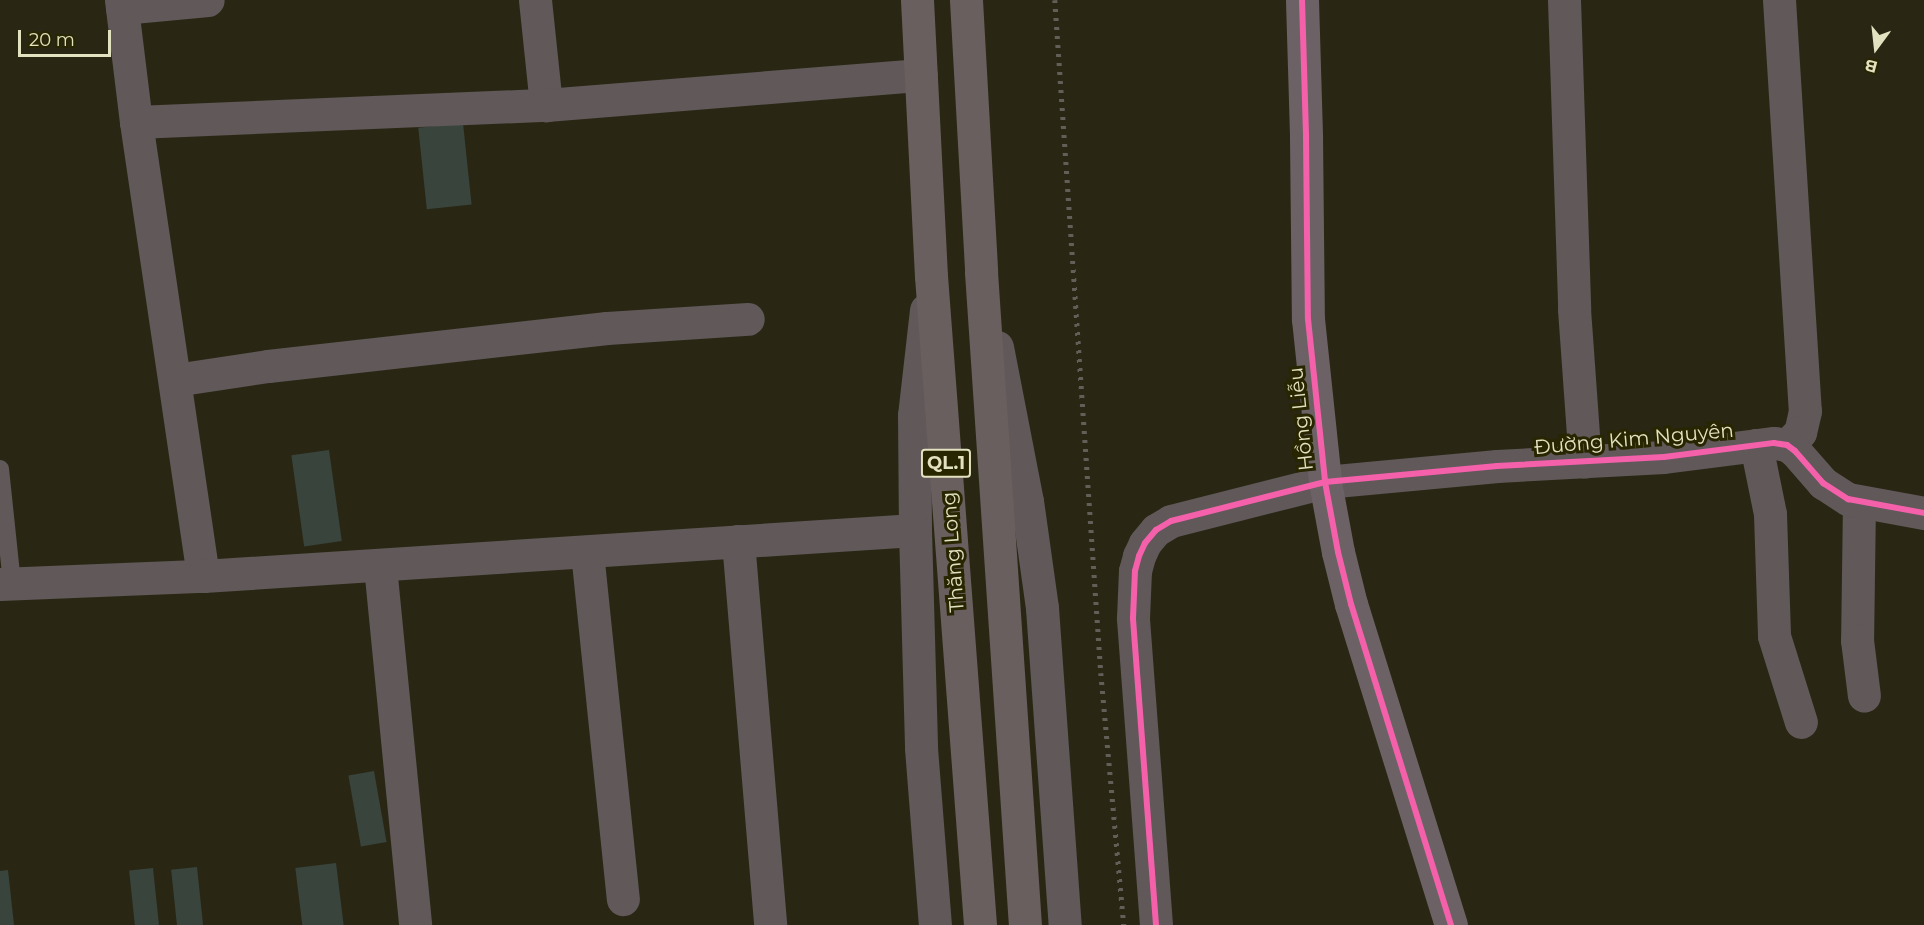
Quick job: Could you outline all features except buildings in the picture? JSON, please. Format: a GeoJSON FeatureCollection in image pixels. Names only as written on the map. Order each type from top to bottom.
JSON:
{"type":"FeatureCollection","features":[{"type":"Feature","properties":{"kind":"main road","name":"Thăng Long"},"geometry":{"type":"LineString","coordinates":[[917,0],[931,276],[980,925]]}},
{"type":"Feature","properties":{"kind":"main road","name":"QL.1"},"geometry":{"type":"LineString","coordinates":[[966,0],[981,272],[1025,925]]}},
{"type":"Feature","properties":{"kind":"street"},"geometry":{"type":"LineString","coordinates":[[202,576],[121,4],[208,0]]}},
{"type":"Feature","properties":{"kind":"street"},"geometry":{"type":"LineString","coordinates":[[535,0],[546,105]]}},
{"type":"Feature","properties":{"kind":"street","name":"Hồng Liễu"},"geometry":{"type":"LineString","coordinates":[[1302,0],[1308,319],[1325,482],[1338,552],[1351,604],[1451,925]]}},
{"type":"Feature","properties":{"kind":"street"},"geometry":{"type":"LineString","coordinates":[[1563,0],[1574,309],[1585,462]]}},
{"type":"Feature","properties":{"kind":"street"},"geometry":{"type":"LineString","coordinates":[[1771,445],[1800,432],[1804,411],[1779,0]]}},
{"type":"Feature","properties":{"kind":"street"},"geometry":{"type":"LineString","coordinates":[[136,122],[546,105],[921,75]]}},
{"type":"Feature","properties":{"kind":"street"},"geometry":{"type":"LineString","coordinates":[[981,272],[1019,456],[1042,608],[1065,925]]}},
{"type":"Feature","properties":{"kind":"street"},"geometry":{"type":"LineString","coordinates":[[931,276],[914,415],[921,748],[934,925]]}},
{"type":"Feature","properties":{"kind":"street"},"geometry":{"type":"LineString","coordinates":[[175,380],[268,366],[607,328],[748,319]]}},
{"type":"Feature","properties":{"kind":"street"},"geometry":{"type":"LineString","coordinates":[[1771,445],[1829,488],[1848,499],[1924,513]]}},
{"type":"Feature","properties":{"kind":"street"},"geometry":{"type":"LineString","coordinates":[[1771,445],[1770,514],[1774,636],[1801,722]]}},
{"type":"Feature","properties":{"kind":"street","name":"Đường Kim Nguyên"},"geometry":{"type":"LineString","coordinates":[[1156,925],[1135,652],[1135,571],[1145,543],[1156,530],[1171,520],[1325,482],[1465,469],[1664,457],[1771,445]]}},
{"type":"Feature","properties":{"kind":"street"},"geometry":{"type":"LineString","coordinates":[[1859,502],[1857,640],[1864,696]]}},
{"type":"Feature","properties":{"kind":"street"},"geometry":{"type":"LineString","coordinates":[[6,584],[380,566],[915,530]]}},
{"type":"Feature","properties":{"kind":"street"},"geometry":{"type":"LineString","coordinates":[[738,541],[770,925]]}},
{"type":"Feature","properties":{"kind":"street"},"geometry":{"type":"LineString","coordinates":[[587,552],[624,899]]}},
{"type":"Feature","properties":{"kind":"street"},"geometry":{"type":"LineString","coordinates":[[380,566],[415,925]]}},
{"type":"Feature","properties":{"kind":"lane"},"geometry":{"type":"LineString","coordinates":[[0,469],[6,584]]}},
{"type":"Feature","properties":{"kind":"railway"},"geometry":{"type":"LineString","coordinates":[[1055,0],[1101,673],[1124,925]]}},
{"type":"Feature","properties":{"kind":"cycle path"},"geometry":{"type":"LineString","coordinates":[[1302,0],[1308,319],[1325,482],[1338,552],[1351,604],[1451,925]]}},
{"type":"Feature","properties":{"kind":"cycle path"},"geometry":{"type":"LineString","coordinates":[[1156,925],[1133,618],[1135,571],[1139,556],[1145,543],[1156,530],[1171,521],[1325,482],[1497,466],[1664,457],[1774,443],[1787,445],[1795,451],[1823,483],[1848,499],[1924,513]]}}]}
